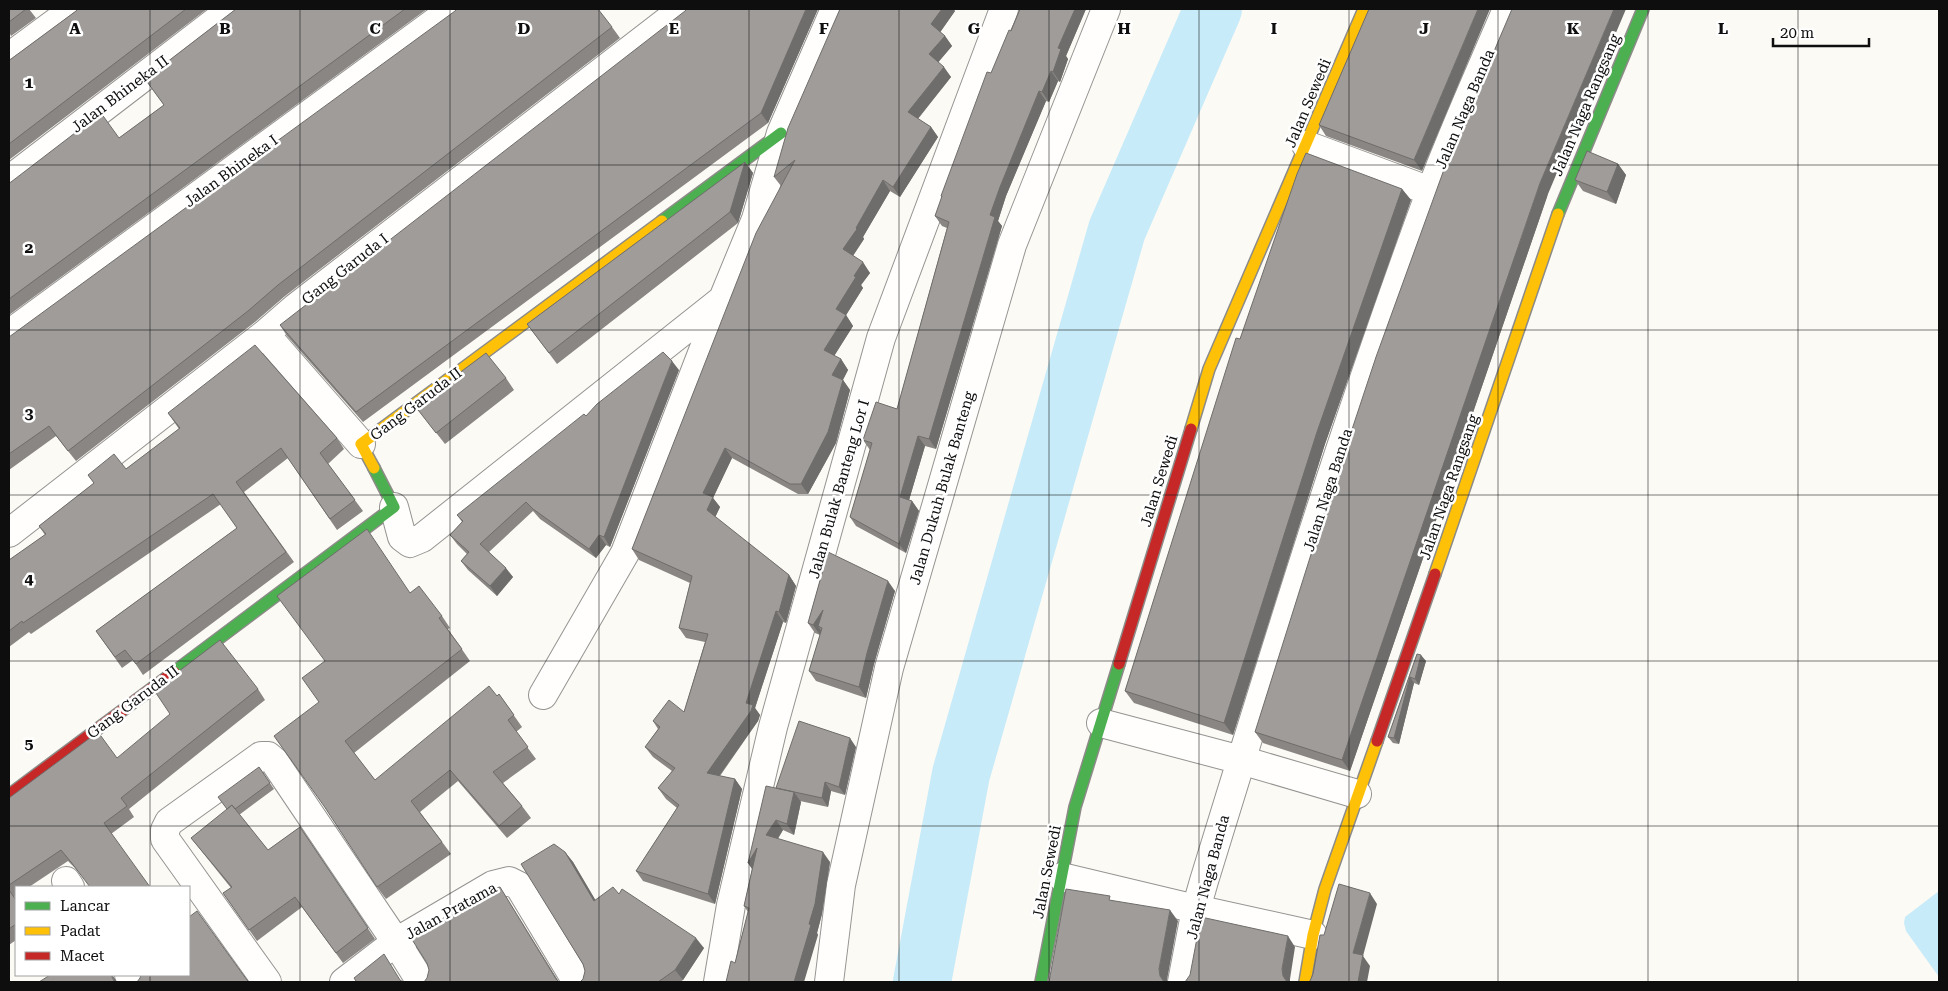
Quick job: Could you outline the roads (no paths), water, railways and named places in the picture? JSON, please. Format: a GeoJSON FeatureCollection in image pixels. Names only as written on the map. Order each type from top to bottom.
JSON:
{"type":"FeatureCollection","features":[{"type":"Feature","properties":{"kind":"street"},"geometry":{"type":"LineString","coordinates":[[9,57],[74,9]]}},
{"type":"Feature","properties":{"kind":"street","name":"Jalan Bhineka II"},"geometry":{"type":"LineString","coordinates":[[9,180],[232,9]]}},
{"type":"Feature","properties":{"kind":"street","name":"Jalan Bhineka I"},"geometry":{"type":"LineString","coordinates":[[9,334],[453,9]]}},
{"type":"Feature","properties":{"kind":"street","name":"Gang Garuda I"},"geometry":{"type":"LineString","coordinates":[[9,533],[303,302],[683,9]]}},
{"type":"Feature","properties":{"kind":"street","name":"Gang Garuda II"},"geometry":{"type":"LineString","coordinates":[[9,795],[394,508],[361,444],[781,133],[835,9]]}},
{"type":"Feature","properties":{"kind":"street","name":"Jalan Bulak Banteng Lor I"},"geometry":{"type":"LineString","coordinates":[[718,982],[731,905],[773,727],[881,338],[1004,9]]}},
{"type":"Feature","properties":{"kind":"street","name":"Jalan Dukuh Bulak Banteng"},"geometry":{"type":"LineString","coordinates":[[829,982],[841,885],[890,668],[1012,246],[1106,9]]}},
{"type":"Feature","properties":{"kind":"street","name":"Jalan Sewedi"},"geometry":{"type":"LineString","coordinates":[[1042,982],[1075,807],[1209,369],[1364,9]]}},
{"type":"Feature","properties":{"kind":"street","name":"Jalan Naga Banda"},"geometry":{"type":"LineString","coordinates":[[1182,982],[1196,909],[1241,760],[1356,405],[1430,191],[1507,9]]}},
{"type":"Feature","properties":{"kind":"street","name":"Jalan Naga Rangsang"},"geometry":{"type":"LineString","coordinates":[[1305,982],[1313,935],[1325,889],[1563,199],[1643,9]]}},
{"type":"Feature","properties":{"kind":"street"},"geometry":{"type":"LineString","coordinates":[[542,695],[624,553],[756,219],[781,133]]}},
{"type":"Feature","properties":{"kind":"street"},"geometry":{"type":"LineString","coordinates":[[1306,145],[1430,191]]}},
{"type":"Feature","properties":{"kind":"street"},"geometry":{"type":"LineString","coordinates":[[394,508],[402,537],[410,542],[422,538],[723,299]]}},
{"type":"Feature","properties":{"kind":"street"},"geometry":{"type":"LineString","coordinates":[[264,334],[361,444]]}},
{"type":"Feature","properties":{"kind":"street"},"geometry":{"type":"LineString","coordinates":[[1101,722],[1357,794]]}},
{"type":"Feature","properties":{"kind":"street"},"geometry":{"type":"LineString","coordinates":[[267,982],[165,839],[165,830],[169,822],[261,756],[268,756],[274,761],[396,942],[420,982]]}},
{"type":"Feature","properties":{"kind":"street"},"geometry":{"type":"LineString","coordinates":[[1062,877],[1313,935]]}},
{"type":"Feature","properties":{"kind":"street","name":"Jalan Pratama"},"geometry":{"type":"LineString","coordinates":[[344,982],[396,942],[493,885],[509,880],[519,886],[576,982]]}},
{"type":"Feature","properties":{"kind":"water"},"geometry":{"type":"Polygon","coordinates":[[[1939,891],[1939,977],[1906,931],[1904,923],[1905,917],[1939,891]]]}},
{"type":"Feature","properties":{"kind":"waterway"},"geometry":{"type":"LineString","coordinates":[[922,982],[961,774],[1117,230],[1213,9]]}}]}
